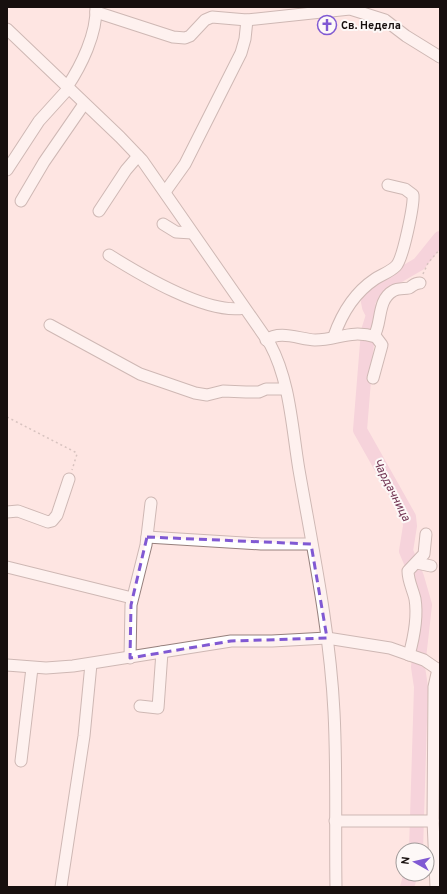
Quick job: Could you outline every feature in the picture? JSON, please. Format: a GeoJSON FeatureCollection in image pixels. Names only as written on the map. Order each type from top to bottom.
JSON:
{"type":"FeatureCollection","features":[{"type":"Feature","properties":{"kind":"street"},"geometry":{"type":"LineString","coordinates":[[7,170],[36,126],[67,88],[76,72],[91,41],[96,10],[181,38],[185,38],[194,33],[209,17],[247,20],[336,8],[350,8],[385,20],[406,36],[440,57]]}},
{"type":"Feature","properties":{"kind":"street"},"geometry":{"type":"LineString","coordinates":[[165,192],[184,164],[241,53],[245,39],[247,20]]}},
{"type":"Feature","properties":{"kind":"street"},"geometry":{"type":"LineString","coordinates":[[7,29],[67,88],[120,136],[138,156],[165,192],[278,359],[285,389],[327,638],[334,713],[336,887]]}},
{"type":"Feature","properties":{"kind":"street"},"geometry":{"type":"LineString","coordinates":[[21,201],[44,162],[84,104]]}},
{"type":"Feature","properties":{"kind":"street"},"geometry":{"type":"LineString","coordinates":[[99,211],[126,170],[138,156]]}},
{"type":"Feature","properties":{"kind":"street"},"geometry":{"type":"LineString","coordinates":[[334,336],[341,319],[356,294],[375,279],[394,268],[400,258],[413,194],[405,189],[388,185]]}},
{"type":"Feature","properties":{"kind":"street"},"geometry":{"type":"LineString","coordinates":[[163,224],[176,232],[192,233]]}},
{"type":"Feature","properties":{"kind":"street"},"geometry":{"type":"LineString","coordinates":[[109,255],[146,276],[191,298],[222,308],[244,308]]}},
{"type":"Feature","properties":{"kind":"street"},"geometry":{"type":"LineString","coordinates":[[370,335],[379,327],[380,312],[390,293],[408,288],[415,283],[420,283]]}},
{"type":"Feature","properties":{"kind":"street"},"geometry":{"type":"LineString","coordinates":[[50,325],[140,374],[195,394],[207,395],[223,392],[259,392],[266,389],[285,389]]}},
{"type":"Feature","properties":{"kind":"street"},"geometry":{"type":"LineString","coordinates":[[266,340],[276,335],[315,340],[357,333],[370,335],[379,339],[382,345],[373,378]]}},
{"type":"Feature","properties":{"kind":"street"},"geometry":{"type":"LineString","coordinates":[[7,512],[18,511],[48,522],[52,522],[57,515],[69,479]]}},
{"type":"Feature","properties":{"kind":"street"},"geometry":{"type":"LineString","coordinates":[[130,658],[132,598],[147,537],[151,503]]}},
{"type":"Feature","properties":{"kind":"street"},"geometry":{"type":"LineString","coordinates":[[416,657],[414,637],[416,613],[415,600],[408,575],[424,554],[426,534]]}},
{"type":"Feature","properties":{"kind":"street"},"geometry":{"type":"LineString","coordinates":[[147,537],[261,544],[311,544]]}},
{"type":"Feature","properties":{"kind":"street"},"geometry":{"type":"LineString","coordinates":[[414,566],[431,566]]}},
{"type":"Feature","properties":{"kind":"street"},"geometry":{"type":"LineString","coordinates":[[7,567],[132,598]]}},
{"type":"Feature","properties":{"kind":"street"},"geometry":{"type":"LineString","coordinates":[[7,665],[46,668],[92,664],[231,641],[327,638],[372,644],[416,657],[439,670],[434,687],[433,821],[436,887]]}},
{"type":"Feature","properties":{"kind":"street"},"geometry":{"type":"LineString","coordinates":[[140,706],[158,708],[162,652]]}},
{"type":"Feature","properties":{"kind":"street"},"geometry":{"type":"LineString","coordinates":[[61,887],[84,736],[92,664]]}},
{"type":"Feature","properties":{"kind":"street"},"geometry":{"type":"LineString","coordinates":[[21,762],[32,668]]}},
{"type":"Feature","properties":{"kind":"street"},"geometry":{"type":"LineString","coordinates":[[335,821],[433,821]]}},
{"type":"Feature","properties":{"kind":"path"},"geometry":{"type":"LineString","coordinates":[[420,283],[428,263],[440,249]]}},
{"type":"Feature","properties":{"kind":"path"},"geometry":{"type":"LineString","coordinates":[[7,416],[75,452],[76,458],[69,479]]}},
{"type":"Feature","properties":{"kind":"highlighted area"},"geometry":{"type":"Polygon","coordinates":[[[147,537],[311,544],[327,638],[231,641],[130,658],[131,605],[147,537]]]}},
{"type":"Feature","properties":{"kind":"building","name":"Св. Недела"},"geometry":{"type":"Polygon","coordinates":[[[333,18],[332,34],[322,33],[323,19],[333,18]]]}},
{"type":"Feature","properties":{"kind":"waterway","name":"Чардачница"},"geometry":{"type":"LineString","coordinates":[[416,842],[421,687],[418,667],[425,605],[417,577],[406,551],[410,526],[409,517],[360,430],[368,331],[373,315],[368,302],[376,289],[419,264],[440,238]]}},
{"type":"Feature","properties":{"kind":"waterway","name":"Чардачница"},"geometry":{"type":"LineString","coordinates":[[407,887],[409,882]]}},
{"type":"Feature","properties":{"kind":"place","name":"Св. Недела"},"geometry":{"type":"Point","coordinates":[327,25]}}]}
